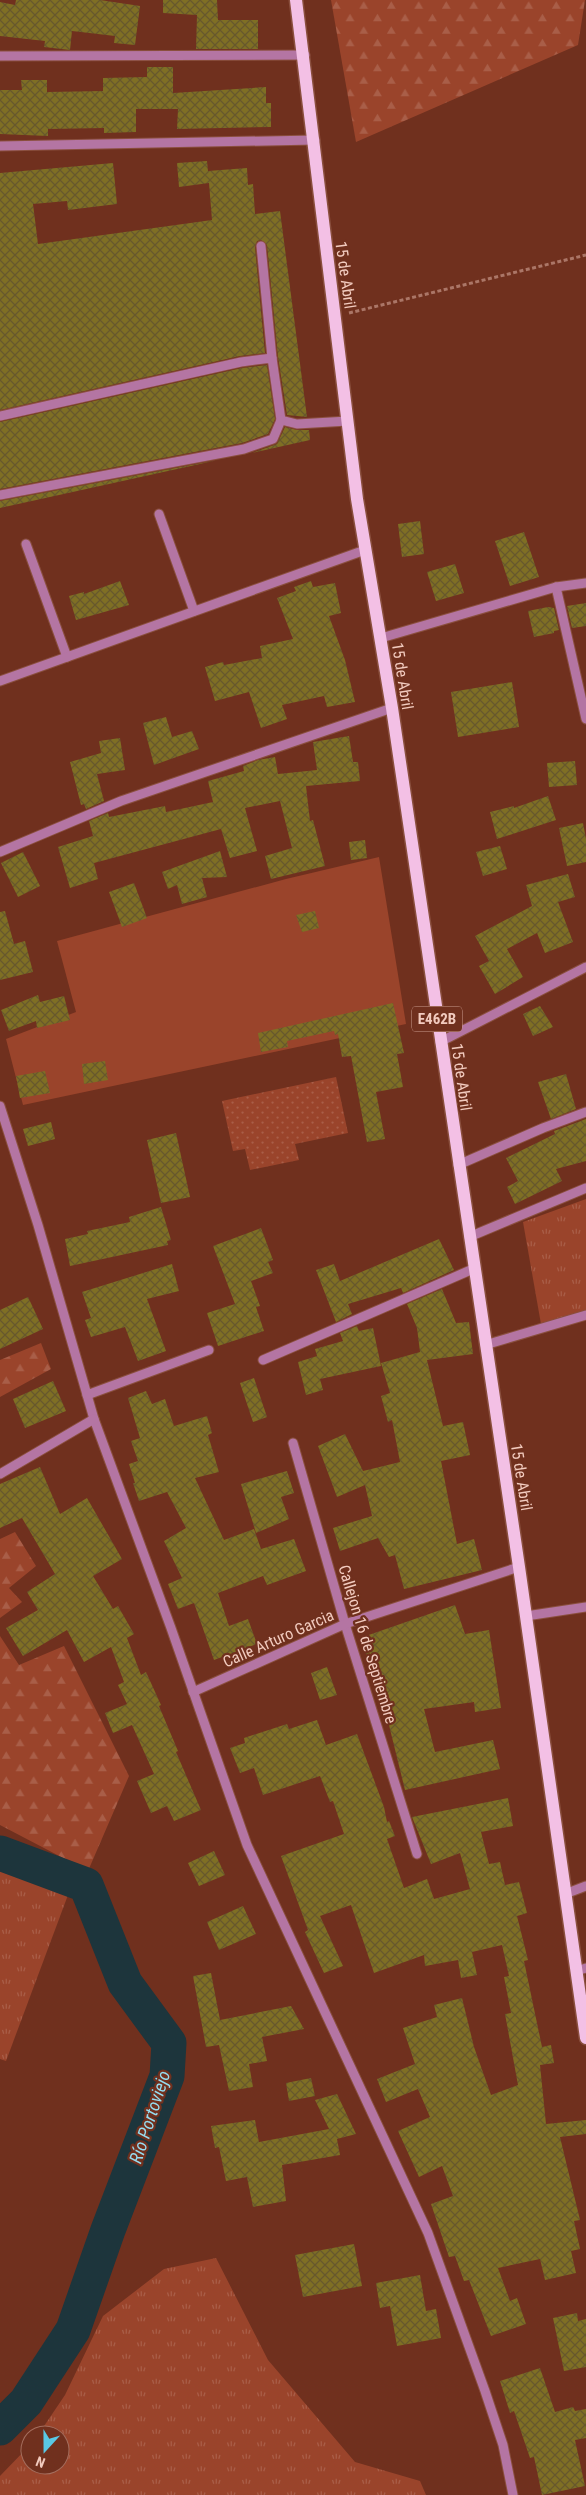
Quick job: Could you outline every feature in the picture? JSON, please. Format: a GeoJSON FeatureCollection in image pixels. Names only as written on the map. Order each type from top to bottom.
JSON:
{"type":"FeatureCollection","features":[{"type":"Feature","properties":{"kind":"main road","name":"15 de Abril"},"geometry":{"type":"LineString","coordinates":[[296,0],[365,550],[392,708],[473,1269],[519,1568],[565,1894],[581,1969],[586,2038]]}},
{"type":"Feature","properties":{"kind":"street"},"geometry":{"type":"LineString","coordinates":[[0,56],[304,55]]}},
{"type":"Feature","properties":{"kind":"street"},"geometry":{"type":"LineString","coordinates":[[0,146],[315,140]]}},
{"type":"Feature","properties":{"kind":"street"},"geometry":{"type":"LineString","coordinates":[[0,495],[244,449],[273,439],[281,420],[272,358],[261,246]]}},
{"type":"Feature","properties":{"kind":"street"},"geometry":{"type":"LineString","coordinates":[[0,416],[241,362],[272,358]]}},
{"type":"Feature","properties":{"kind":"street"},"geometry":{"type":"LineString","coordinates":[[281,420],[297,424],[348,421]]}},
{"type":"Feature","properties":{"kind":"street"},"geometry":{"type":"LineString","coordinates":[[159,514],[194,611]]}},
{"type":"Feature","properties":{"kind":"street"},"geometry":{"type":"LineString","coordinates":[[26,544],[67,657]]}},
{"type":"Feature","properties":{"kind":"street"},"geometry":{"type":"LineString","coordinates":[[0,681],[365,550]]}},
{"type":"Feature","properties":{"kind":"street"},"geometry":{"type":"LineString","coordinates":[[381,638],[556,587],[586,583]]}},
{"type":"Feature","properties":{"kind":"street"},"geometry":{"type":"LineString","coordinates":[[556,587],[586,719]]}},
{"type":"Feature","properties":{"kind":"street"},"geometry":{"type":"LineString","coordinates":[[0,852],[121,801],[392,708]]}},
{"type":"Feature","properties":{"kind":"street"},"geometry":{"type":"LineString","coordinates":[[440,1042],[586,967]]}},
{"type":"Feature","properties":{"kind":"street"},"geometry":{"type":"LineString","coordinates":[[0,1106],[38,1225],[94,1419],[246,1844],[428,2233],[503,2445],[513,2495]]}},
{"type":"Feature","properties":{"kind":"street"},"geometry":{"type":"LineString","coordinates":[[458,1165],[543,1128],[586,1112]]}},
{"type":"Feature","properties":{"kind":"street"},"geometry":{"type":"LineString","coordinates":[[469,1237],[586,1188]]}},
{"type":"Feature","properties":{"kind":"street"},"geometry":{"type":"LineString","coordinates":[[263,1360],[473,1269]]}},
{"type":"Feature","properties":{"kind":"street"},"geometry":{"type":"LineString","coordinates":[[485,1345],[586,1315]]}},
{"type":"Feature","properties":{"kind":"street"},"geometry":{"type":"LineString","coordinates":[[87,1395],[209,1350]]}},
{"type":"Feature","properties":{"kind":"street"},"geometry":{"type":"LineString","coordinates":[[0,1474],[94,1419]]}},
{"type":"Feature","properties":{"kind":"street","name":"Callejon 16 de Septiembre"},"geometry":{"type":"LineString","coordinates":[[293,1443],[345,1624],[417,1854]]}},
{"type":"Feature","properties":{"kind":"street","name":"Calle Arturo Garcia"},"geometry":{"type":"LineString","coordinates":[[193,1692],[345,1624],[519,1568]]}},
{"type":"Feature","properties":{"kind":"street"},"geometry":{"type":"LineString","coordinates":[[526,1616],[586,1607]]}},
{"type":"Feature","properties":{"kind":"street"},"geometry":{"type":"LineString","coordinates":[[565,1894],[586,1886]]}},
{"type":"Feature","properties":{"kind":"path"},"geometry":{"type":"LineString","coordinates":[[335,317],[586,255]]}},
{"type":"Feature","properties":{"kind":"green space"},"geometry":{"type":"Polygon","coordinates":[[[331,0],[585,0],[578,45],[356,142],[331,0]]]}},
{"type":"Feature","properties":{"kind":"green space"},"geometry":{"type":"Polygon","coordinates":[[[379,857],[406,1024],[23,1105],[6,1039],[76,1012],[57,941],[286,879],[379,857]]]}},
{"type":"Feature","properties":{"kind":"green space"},"geometry":{"type":"Polygon","coordinates":[[[336,1077],[348,1133],[295,1144],[299,1160],[250,1170],[245,1149],[233,1151],[222,1101],[336,1077]]]}},
{"type":"Feature","properties":{"kind":"green space"},"geometry":{"type":"Polygon","coordinates":[[[586,1199],[586,1316],[541,1324],[523,1222],[586,1199]]]}},
{"type":"Feature","properties":{"kind":"green space"},"geometry":{"type":"Polygon","coordinates":[[[41,1343],[51,1369],[0,1397],[0,1360],[41,1343]]]}},
{"type":"Feature","properties":{"kind":"green space"},"geometry":{"type":"Polygon","coordinates":[[[15,1532],[36,1566],[9,1588],[22,1602],[0,1618],[0,1539],[15,1532]]]}},
{"type":"Feature","properties":{"kind":"green space"},"geometry":{"type":"Polygon","coordinates":[[[0,1636],[19,1665],[64,1646],[129,1776],[88,1871],[0,1825],[0,1636]]]}},
{"type":"Feature","properties":{"kind":"green space"},"geometry":{"type":"Polygon","coordinates":[[[0,1865],[68,1895],[6,2061],[0,2059],[0,1865]]]}},
{"type":"Feature","properties":{"kind":"green space"},"geometry":{"type":"Polygon","coordinates":[[[216,2258],[268,2360],[355,2462],[420,2481],[426,2495],[0,2495],[0,2476],[20,2455],[20,2475],[70,2475],[70,2425],[45,2425],[65,2395],[103,2316],[164,2269],[216,2258]]]}},
{"type":"Feature","properties":{"kind":"building"},"geometry":{"type":"Polygon","coordinates":[[[16,0],[100,0],[140,6],[135,45],[114,43],[115,36],[72,31],[70,50],[44,47],[45,41],[0,36],[0,2],[15,5],[16,0]]]}},
{"type":"Feature","properties":{"kind":"building"},"geometry":{"type":"Polygon","coordinates":[[[163,0],[217,0],[218,20],[258,20],[258,49],[196,49],[197,15],[163,13],[163,0]]]}},
{"type":"Feature","properties":{"kind":"building"},"geometry":{"type":"Polygon","coordinates":[[[147,67],[173,67],[173,93],[266,87],[266,103],[271,103],[271,127],[177,129],[178,109],[136,109],[136,132],[104,133],[104,128],[48,129],[48,136],[0,134],[0,90],[22,90],[21,80],[47,80],[47,92],[103,91],[103,78],[147,77],[147,67]]]}},
{"type":"Feature","properties":{"kind":"building"},"geometry":{"type":"Polygon","coordinates":[[[207,161],[208,171],[247,168],[248,185],[253,184],[255,214],[280,211],[307,417],[287,415],[278,357],[267,245],[261,240],[257,241],[255,247],[265,353],[240,356],[0,410],[0,173],[113,163],[117,204],[68,210],[67,201],[33,204],[38,244],[212,220],[209,183],[179,187],[177,163],[207,161]]]}},
{"type":"Feature","properties":{"kind":"building"},"geometry":{"type":"Polygon","coordinates":[[[267,365],[275,419],[268,434],[242,443],[0,489],[0,422],[242,368],[267,365]]]}},
{"type":"Feature","properties":{"kind":"building"},"geometry":{"type":"Polygon","coordinates":[[[285,427],[309,430],[310,440],[252,453],[277,444],[285,427]]]}},
{"type":"Feature","properties":{"kind":"building"},"geometry":{"type":"Polygon","coordinates":[[[218,460],[0,508],[0,501],[218,460]]]}},
{"type":"Feature","properties":{"kind":"building"},"geometry":{"type":"Polygon","coordinates":[[[420,521],[424,554],[402,557],[398,524],[420,521]]]}},
{"type":"Feature","properties":{"kind":"building"},"geometry":{"type":"Polygon","coordinates":[[[524,532],[539,577],[510,586],[495,541],[524,532]]]}},
{"type":"Feature","properties":{"kind":"building"},"geometry":{"type":"Polygon","coordinates":[[[455,564],[464,593],[436,601],[427,572],[455,564]]]}},
{"type":"Feature","properties":{"kind":"building"},"geometry":{"type":"Polygon","coordinates":[[[120,581],[129,605],[76,620],[69,596],[84,592],[84,594],[120,581]]]}},
{"type":"Feature","properties":{"kind":"building"},"geometry":{"type":"Polygon","coordinates":[[[311,581],[313,587],[335,583],[341,613],[329,616],[345,660],[355,702],[327,707],[324,696],[282,705],[287,719],[261,728],[249,692],[215,701],[205,667],[223,662],[224,665],[262,658],[260,646],[293,639],[277,598],[296,591],[294,587],[311,581]]]}},
{"type":"Feature","properties":{"kind":"building"},"geometry":{"type":"Polygon","coordinates":[[[586,603],[586,626],[572,628],[567,606],[586,603]]]}},
{"type":"Feature","properties":{"kind":"building"},"geometry":{"type":"Polygon","coordinates":[[[548,607],[554,608],[559,630],[554,631],[554,633],[534,637],[528,611],[548,607]]]}},
{"type":"Feature","properties":{"kind":"building"},"geometry":{"type":"Polygon","coordinates":[[[512,682],[519,727],[458,737],[451,692],[512,682]]]}},
{"type":"Feature","properties":{"kind":"building"},"geometry":{"type":"Polygon","coordinates":[[[166,717],[172,737],[192,731],[199,749],[154,765],[143,723],[166,717]]]}},
{"type":"Feature","properties":{"kind":"building"},"geometry":{"type":"Polygon","coordinates":[[[349,736],[353,762],[358,762],[360,781],[306,786],[310,821],[313,820],[325,866],[271,879],[265,856],[292,848],[280,801],[245,808],[257,851],[230,858],[221,829],[94,863],[98,879],[70,888],[58,847],[93,836],[89,821],[108,813],[109,817],[165,806],[166,812],[213,802],[208,781],[244,771],[243,766],[258,760],[275,757],[278,774],[317,770],[313,742],[349,736]]]}},
{"type":"Feature","properties":{"kind":"building"},"geometry":{"type":"Polygon","coordinates":[[[120,738],[125,770],[97,774],[104,801],[86,809],[84,804],[81,805],[70,762],[101,753],[99,741],[120,738]]]}},
{"type":"Feature","properties":{"kind":"building"},"geometry":{"type":"Polygon","coordinates":[[[575,761],[577,785],[549,787],[547,763],[575,761]]]}},
{"type":"Feature","properties":{"kind":"building"},"geometry":{"type":"Polygon","coordinates":[[[548,796],[556,820],[497,839],[490,812],[514,806],[514,808],[548,796]]]}},
{"type":"Feature","properties":{"kind":"building"},"geometry":{"type":"Polygon","coordinates":[[[583,823],[586,839],[586,862],[567,866],[559,828],[583,823]]]}},
{"type":"Feature","properties":{"kind":"building"},"geometry":{"type":"Polygon","coordinates":[[[365,840],[367,858],[351,860],[349,842],[365,840]]]}},
{"type":"Feature","properties":{"kind":"building"},"geometry":{"type":"Polygon","coordinates":[[[500,846],[507,869],[483,876],[476,852],[500,846]]]}},
{"type":"Feature","properties":{"kind":"building"},"geometry":{"type":"Polygon","coordinates":[[[220,851],[227,877],[202,878],[207,897],[182,904],[177,885],[168,889],[162,872],[220,851]]]}},
{"type":"Feature","properties":{"kind":"building"},"geometry":{"type":"Polygon","coordinates":[[[23,852],[40,886],[18,897],[1,863],[23,852]]]}},
{"type":"Feature","properties":{"kind":"building"},"geometry":{"type":"Polygon","coordinates":[[[568,874],[575,897],[558,902],[573,942],[545,953],[537,933],[507,949],[523,977],[495,994],[479,966],[489,961],[475,936],[532,906],[526,885],[568,874]]]}},
{"type":"Feature","properties":{"kind":"building"},"geometry":{"type":"Polygon","coordinates":[[[134,883],[147,918],[122,927],[109,892],[134,883]]]}},
{"type":"Feature","properties":{"kind":"building"},"geometry":{"type":"Polygon","coordinates":[[[5,911],[14,944],[25,941],[33,972],[0,980],[0,912],[5,911]]]}},
{"type":"Feature","properties":{"kind":"building"},"geometry":{"type":"Polygon","coordinates":[[[315,911],[319,928],[302,932],[296,915],[315,911]]]}},
{"type":"Feature","properties":{"kind":"building"},"geometry":{"type":"Polygon","coordinates":[[[38,995],[40,1002],[64,996],[70,1020],[37,1028],[36,1021],[9,1031],[1,1010],[38,995]]]}},
{"type":"Feature","properties":{"kind":"building"},"geometry":{"type":"Polygon","coordinates":[[[393,1003],[404,1053],[397,1054],[403,1087],[376,1092],[385,1139],[367,1142],[351,1056],[342,1057],[338,1034],[335,1035],[334,1031],[287,1041],[288,1047],[261,1052],[258,1033],[393,1003]]]}},
{"type":"Feature","properties":{"kind":"building"},"geometry":{"type":"Polygon","coordinates":[[[540,1006],[553,1027],[533,1036],[523,1014],[540,1006]]]}},
{"type":"Feature","properties":{"kind":"building"},"geometry":{"type":"Polygon","coordinates":[[[105,1061],[108,1080],[84,1084],[82,1064],[105,1061]]]}},
{"type":"Feature","properties":{"kind":"building"},"geometry":{"type":"Polygon","coordinates":[[[45,1071],[50,1093],[20,1098],[16,1076],[45,1071]]]}},
{"type":"Feature","properties":{"kind":"building"},"geometry":{"type":"Polygon","coordinates":[[[566,1074],[576,1109],[551,1119],[538,1082],[566,1074]]]}},
{"type":"Feature","properties":{"kind":"building"},"geometry":{"type":"Polygon","coordinates":[[[586,1119],[586,1161],[556,1169],[562,1181],[515,1204],[507,1187],[518,1181],[506,1158],[555,1134],[554,1131],[586,1119]]]}},
{"type":"Feature","properties":{"kind":"building"},"geometry":{"type":"Polygon","coordinates":[[[51,1122],[55,1139],[28,1146],[23,1129],[51,1122]]]}},
{"type":"Feature","properties":{"kind":"building"},"geometry":{"type":"Polygon","coordinates":[[[176,1133],[190,1197],[161,1203],[147,1140],[176,1133]]]}},
{"type":"Feature","properties":{"kind":"building"},"geometry":{"type":"Polygon","coordinates":[[[161,1207],[171,1240],[167,1241],[168,1245],[70,1266],[65,1239],[88,1234],[87,1231],[130,1222],[129,1217],[161,1207]]]}},
{"type":"Feature","properties":{"kind":"building"},"geometry":{"type":"Polygon","coordinates":[[[261,1228],[273,1260],[268,1262],[273,1273],[251,1281],[260,1306],[256,1307],[264,1331],[218,1346],[207,1313],[235,1304],[213,1246],[261,1228]]]}},
{"type":"Feature","properties":{"kind":"building"},"geometry":{"type":"Polygon","coordinates":[[[439,1239],[454,1270],[403,1293],[401,1288],[348,1304],[352,1314],[336,1322],[316,1270],[334,1264],[340,1281],[439,1239]]]}},
{"type":"Feature","properties":{"kind":"building"},"geometry":{"type":"Polygon","coordinates":[[[172,1264],[179,1291],[147,1299],[166,1351],[138,1361],[125,1327],[91,1337],[85,1320],[91,1318],[82,1292],[172,1264]]]}},
{"type":"Feature","properties":{"kind":"building"},"geometry":{"type":"Polygon","coordinates":[[[442,1289],[456,1323],[469,1322],[473,1354],[427,1360],[443,1426],[463,1422],[470,1455],[441,1461],[457,1544],[474,1539],[482,1570],[404,1589],[395,1555],[389,1557],[378,1538],[340,1551],[333,1528],[372,1516],[365,1485],[337,1497],[318,1446],[345,1434],[363,1471],[400,1462],[392,1420],[388,1422],[381,1396],[390,1393],[381,1363],[420,1352],[417,1328],[407,1304],[442,1289]]]}},
{"type":"Feature","properties":{"kind":"building"},"geometry":{"type":"Polygon","coordinates":[[[28,1297],[43,1329],[0,1349],[0,1310],[28,1297]]]}},
{"type":"Feature","properties":{"kind":"building"},"geometry":{"type":"Polygon","coordinates":[[[357,1326],[359,1331],[373,1328],[381,1366],[320,1379],[323,1390],[306,1395],[298,1362],[317,1356],[315,1349],[343,1341],[340,1333],[357,1326]]]}},
{"type":"Feature","properties":{"kind":"building"},"geometry":{"type":"Polygon","coordinates":[[[254,1378],[267,1417],[253,1422],[240,1383],[254,1378]]]}},
{"type":"Feature","properties":{"kind":"building"},"geometry":{"type":"Polygon","coordinates":[[[53,1381],[66,1411],[25,1428],[13,1399],[53,1381]]]}},
{"type":"Feature","properties":{"kind":"building"},"geometry":{"type":"Polygon","coordinates":[[[146,1391],[152,1404],[165,1399],[174,1426],[207,1416],[212,1433],[208,1435],[219,1472],[195,1478],[224,1540],[254,1529],[261,1549],[294,1539],[306,1571],[267,1585],[263,1576],[218,1593],[229,1626],[248,1619],[257,1644],[214,1660],[194,1603],[178,1609],[168,1584],[182,1578],[164,1541],[186,1528],[167,1492],[139,1501],[133,1483],[135,1483],[129,1464],[138,1461],[131,1441],[140,1438],[128,1398],[146,1391]]]}},
{"type":"Feature","properties":{"kind":"building"},"geometry":{"type":"Polygon","coordinates":[[[40,1467],[60,1514],[87,1498],[122,1559],[93,1576],[113,1609],[118,1606],[134,1634],[127,1638],[141,1675],[146,1672],[161,1705],[159,1706],[178,1751],[176,1752],[201,1810],[174,1821],[167,1806],[151,1813],[137,1781],[154,1774],[132,1725],[113,1733],[105,1713],[127,1704],[118,1685],[124,1682],[111,1647],[84,1662],[67,1630],[23,1656],[6,1628],[38,1610],[27,1592],[55,1574],[22,1518],[0,1528],[0,1484],[40,1467]]]}},
{"type":"Feature","properties":{"kind":"building"},"geometry":{"type":"Polygon","coordinates":[[[287,1471],[294,1493],[281,1497],[289,1519],[256,1533],[241,1484],[287,1471]]]}},
{"type":"Feature","properties":{"kind":"building"},"geometry":{"type":"Polygon","coordinates":[[[455,1605],[465,1634],[489,1630],[501,1708],[475,1712],[474,1702],[424,1709],[435,1752],[493,1740],[500,1769],[405,1790],[386,1713],[378,1662],[370,1665],[360,1638],[455,1605]]]}},
{"type":"Feature","properties":{"kind":"building"},"geometry":{"type":"Polygon","coordinates":[[[327,1667],[337,1695],[320,1700],[311,1673],[327,1667]]]}},
{"type":"Feature","properties":{"kind":"building"},"geometry":{"type":"Polygon","coordinates":[[[317,1720],[326,1745],[357,1734],[384,1807],[387,1822],[389,1821],[395,1836],[387,1839],[404,1888],[427,1879],[434,1899],[470,1889],[460,1853],[431,1864],[412,1817],[508,1798],[513,1826],[481,1832],[489,1864],[500,1862],[505,1885],[519,1882],[527,1913],[517,1916],[528,1960],[524,1961],[542,2047],[551,2045],[554,2063],[540,2065],[546,2124],[586,2120],[586,2134],[560,2137],[580,2220],[574,2221],[580,2249],[571,2251],[576,2273],[545,2280],[540,2259],[498,2268],[510,2301],[517,2298],[526,2324],[491,2336],[469,2280],[464,2281],[455,2256],[449,2257],[431,2204],[453,2196],[442,2166],[419,2177],[398,2131],[430,2117],[418,2089],[386,2102],[377,2079],[415,2064],[403,2028],[437,2017],[434,2005],[462,1998],[474,2047],[491,2095],[518,2085],[505,2014],[511,2013],[504,1977],[509,1976],[502,1945],[472,1952],[477,1975],[461,1978],[458,1960],[425,1966],[424,1955],[374,1973],[351,1905],[320,1916],[343,1966],[324,1973],[305,1932],[308,1930],[281,1856],[344,1834],[333,1801],[330,1802],[320,1776],[263,1795],[254,1768],[240,1773],[230,1748],[245,1743],[244,1738],[287,1724],[289,1729],[317,1720]]]}},
{"type":"Feature","properties":{"kind":"building"},"geometry":{"type":"Polygon","coordinates":[[[214,1851],[225,1875],[199,1886],[188,1863],[214,1851]]]}},
{"type":"Feature","properties":{"kind":"building"},"geometry":{"type":"Polygon","coordinates":[[[243,1906],[256,1934],[219,1950],[207,1922],[243,1906]]]}},
{"type":"Feature","properties":{"kind":"building"},"geometry":{"type":"Polygon","coordinates":[[[211,1973],[220,2020],[291,2006],[304,2029],[262,2037],[267,2061],[249,2064],[253,2087],[229,2091],[219,2045],[206,2047],[193,1976],[211,1973]]]}},
{"type":"Feature","properties":{"kind":"building"},"geometry":{"type":"Polygon","coordinates":[[[311,2078],[315,2096],[289,2101],[286,2083],[311,2078]]]}},
{"type":"Feature","properties":{"kind":"building"},"geometry":{"type":"Polygon","coordinates":[[[337,2094],[356,2134],[337,2139],[340,2155],[282,2165],[286,2201],[253,2207],[247,2177],[226,2181],[219,2147],[215,2148],[211,2126],[255,2120],[259,2142],[329,2129],[315,2100],[337,2094]]]}},
{"type":"Feature","properties":{"kind":"building"},"geometry":{"type":"Polygon","coordinates":[[[354,2244],[362,2286],[303,2297],[295,2255],[354,2244]]]}},
{"type":"Feature","properties":{"kind":"building"},"geometry":{"type":"Polygon","coordinates":[[[420,2275],[426,2311],[436,2309],[441,2338],[397,2346],[390,2306],[380,2308],[376,2283],[420,2275]]]}},
{"type":"Feature","properties":{"kind":"building"},"geometry":{"type":"Polygon","coordinates":[[[577,2313],[578,2321],[586,2319],[586,2367],[564,2371],[553,2318],[577,2313]]]}},
{"type":"Feature","properties":{"kind":"building"},"geometry":{"type":"Polygon","coordinates":[[[540,2368],[555,2412],[573,2407],[575,2411],[586,2409],[586,2438],[575,2440],[585,2486],[542,2495],[534,2457],[530,2458],[514,2411],[510,2413],[500,2381],[540,2368]]]}},
{"type":"Feature","properties":{"kind":"waterway","name":"Río Portoviejo"},"geometry":{"type":"LineString","coordinates":[[0,1853],[86,1885],[125,1983],[169,2043],[167,2076],[108,2230],[73,2330],[26,2402],[0,2428]]}}]}
